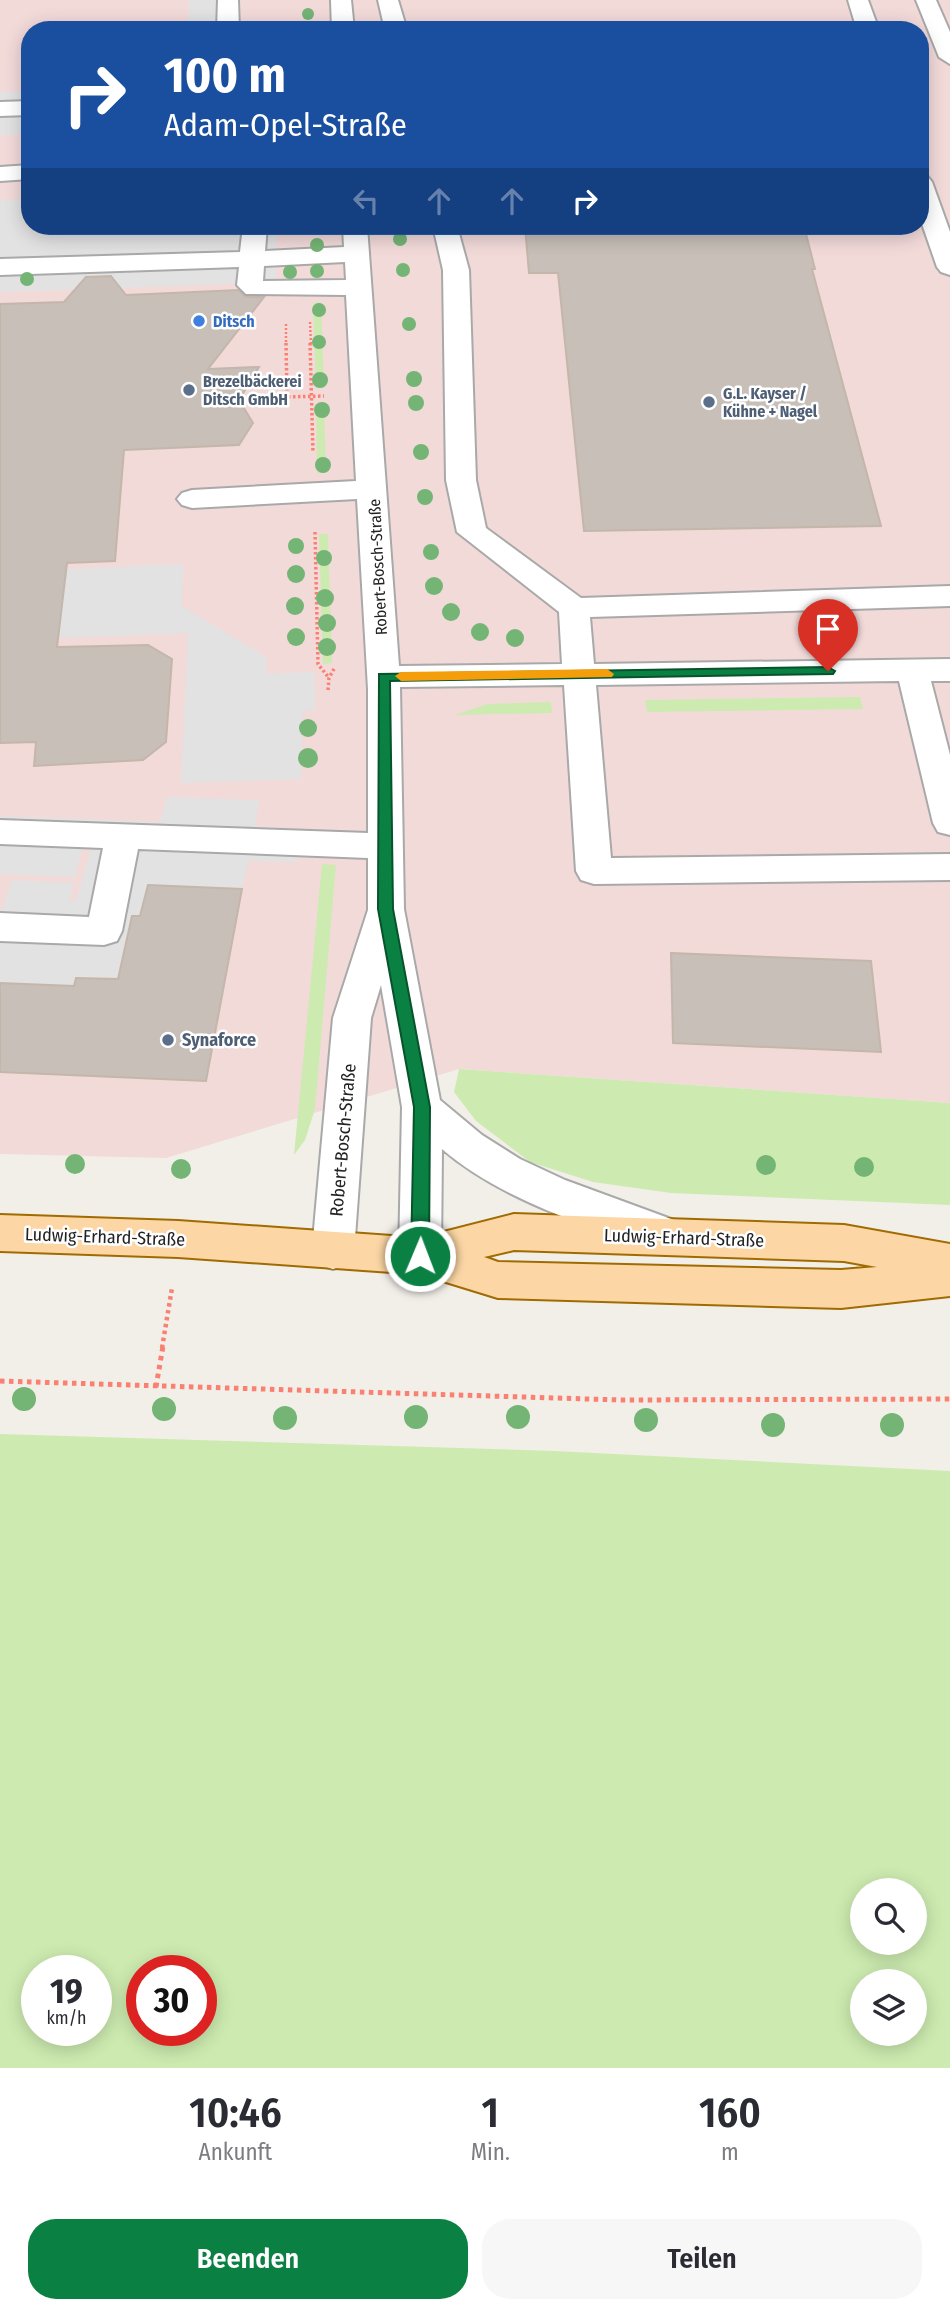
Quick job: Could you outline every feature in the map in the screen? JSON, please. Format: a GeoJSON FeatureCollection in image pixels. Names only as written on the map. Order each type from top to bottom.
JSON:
{"type":"FeatureCollection","features":[{"type":"Feature","properties":{"kind":"main road","name":"Ludwig-Erhard-Straße"},"geometry":{"type":"LineString","coordinates":[[420,1256],[514,1232],[844,1243],[950,1262]]}},
{"type":"Feature","properties":{"kind":"main road","name":"Ludwig-Erhard-Straße"},"geometry":{"type":"LineString","coordinates":[[0,1233],[178,1240],[420,1256],[498,1280],[841,1289],[950,1278]]}},
{"type":"Feature","properties":{"kind":"street"},"geometry":{"type":"LineString","coordinates":[[228,0],[228,21]]}},
{"type":"Feature","properties":{"kind":"street"},"geometry":{"type":"LineString","coordinates":[[341,0],[342,21]]}},
{"type":"Feature","properties":{"kind":"street"},"geometry":{"type":"LineString","coordinates":[[388,0],[394,21]]}},
{"type":"Feature","properties":{"kind":"street"},"geometry":{"type":"LineString","coordinates":[[858,0],[865,21]]}},
{"type":"Feature","properties":{"kind":"street"},"geometry":{"type":"LineString","coordinates":[[926,0],[950,57]]}},
{"type":"Feature","properties":{"kind":"street"},"geometry":{"type":"LineString","coordinates":[[0,109],[21,108]]}},
{"type":"Feature","properties":{"kind":"street"},"geometry":{"type":"LineString","coordinates":[[0,174],[21,173]]}},
{"type":"Feature","properties":{"kind":"street"},"geometry":{"type":"LineString","coordinates":[[929,208],[950,267]]}},
{"type":"Feature","properties":{"kind":"street"},"geometry":{"type":"LineString","coordinates":[[254,235],[252,287],[359,287]]}},
{"type":"Feature","properties":{"kind":"street"},"geometry":{"type":"LineString","coordinates":[[447,235],[456,270],[461,480],[472,532],[574,608],[950,596]]}},
{"type":"Feature","properties":{"kind":"street"},"geometry":{"type":"LineString","coordinates":[[0,267],[252,259],[356,240]]}},
{"type":"Feature","properties":{"kind":"street","name":"Robert-Bosch-Straße"},"geometry":{"type":"LineString","coordinates":[[356,240],[383,677],[386,909],[422,1107],[420,1256]]}},
{"type":"Feature","properties":{"kind":"street"},"geometry":{"type":"LineString","coordinates":[[192,499],[373,489]]}},
{"type":"Feature","properties":{"kind":"street"},"geometry":{"type":"LineString","coordinates":[[574,608],[594,871],[950,867]]}},
{"type":"Feature","properties":{"kind":"street"},"geometry":{"type":"LineString","coordinates":[[912,670],[950,823]]}},
{"type":"Feature","properties":{"kind":"street"},"geometry":{"type":"LineString","coordinates":[[383,677],[950,670]]}},
{"type":"Feature","properties":{"kind":"street"},"geometry":{"type":"LineString","coordinates":[[0,832],[386,846]]}},
{"type":"Feature","properties":{"kind":"street"},"geometry":{"type":"LineString","coordinates":[[0,927],[104,931],[123,836]]}},
{"type":"Feature","properties":{"kind":"street","name":"Robert-Bosch-Straße"},"geometry":{"type":"LineString","coordinates":[[333,1251],[352,1018],[386,909]]}},
{"type":"Feature","properties":{"kind":"street"},"geometry":{"type":"LineString","coordinates":[[422,1107],[475,1152],[517,1176],[672,1238]]}},
{"type":"Feature","properties":{"kind":"path"},"geometry":{"type":"LineString","coordinates":[[285,288],[288,397]]}},
{"type":"Feature","properties":{"kind":"path"},"geometry":{"type":"LineString","coordinates":[[243,398],[331,396]]}},
{"type":"Feature","properties":{"kind":"path"},"geometry":{"type":"LineString","coordinates":[[328,690],[329,678]]}},
{"type":"Feature","properties":{"kind":"path"},"geometry":{"type":"LineString","coordinates":[[156,1387],[172,1288]]}},
{"type":"Feature","properties":{"kind":"path"},"geometry":{"type":"LineString","coordinates":[[0,1381],[621,1400],[950,1399]]}},
{"type":"Feature","properties":{"kind":"shaded area"},"geometry":{"type":"Polygon","coordinates":[[[0,0],[950,0],[950,1103],[459,1069],[166,1158],[0,1154],[0,0]]]}},
{"type":"Feature","properties":{"kind":"shaded area"},"geometry":{"type":"Polygon","coordinates":[[[189,0],[236,0],[235,21],[188,21],[189,0]]]}},
{"type":"Feature","properties":{"kind":"shaded area"},"geometry":{"type":"Polygon","coordinates":[[[21,91],[21,134],[0,135],[0,92],[21,91]]]}},
{"type":"Feature","properties":{"kind":"shaded area"},"geometry":{"type":"Polygon","coordinates":[[[21,199],[21,235],[276,235],[276,278],[285,282],[0,292],[0,200],[21,199]]]}},
{"type":"Feature","properties":{"kind":"shaded area"},"geometry":{"type":"Polygon","coordinates":[[[183,564],[182,606],[266,657],[266,674],[314,672],[315,710],[303,711],[301,779],[181,783],[188,633],[58,638],[61,613],[0,572],[183,564]]]}},
{"type":"Feature","properties":{"kind":"shaded area"},"geometry":{"type":"Polygon","coordinates":[[[167,797],[259,800],[255,826],[302,829],[297,862],[248,861],[242,889],[148,885],[140,916],[132,916],[118,979],[76,978],[74,986],[0,983],[0,909],[3,908],[12,880],[74,883],[69,900],[76,901],[91,850],[82,849],[75,877],[0,874],[0,816],[160,822],[167,797]]]}},
{"type":"Feature","properties":{"kind":"green space"},"geometry":{"type":"Polygon","coordinates":[[[321,302],[324,388],[316,388],[313,303],[321,302]]]}},
{"type":"Feature","properties":{"kind":"green space"},"geometry":{"type":"Polygon","coordinates":[[[316,404],[324,404],[326,472],[317,473],[316,404]]]}},
{"type":"Feature","properties":{"kind":"green space"},"geometry":{"type":"Polygon","coordinates":[[[319,534],[328,534],[332,663],[323,664],[319,534]]]}},
{"type":"Feature","properties":{"kind":"green space"},"geometry":{"type":"Polygon","coordinates":[[[860,697],[863,709],[647,712],[645,700],[860,697]]]}},
{"type":"Feature","properties":{"kind":"green space"},"geometry":{"type":"Polygon","coordinates":[[[551,702],[552,713],[455,715],[487,704],[551,702]]]}},
{"type":"Feature","properties":{"kind":"green space"},"geometry":{"type":"Polygon","coordinates":[[[322,864],[336,865],[315,1109],[305,1140],[294,1155],[322,864]]]}},
{"type":"Feature","properties":{"kind":"green space"},"geometry":{"type":"Polygon","coordinates":[[[459,1069],[950,1103],[950,1205],[671,1193],[593,1182],[530,1162],[476,1121],[454,1092],[459,1069]]]}},
{"type":"Feature","properties":{"kind":"green space"},"geometry":{"type":"Polygon","coordinates":[[[0,1434],[555,1451],[950,1471],[950,2068],[0,2068],[0,1434]]]}},
{"type":"Feature","properties":{"kind":"building","name":"G.L. Kayser / Kühne + Nagel"},"geometry":{"type":"Polygon","coordinates":[[[526,235],[806,235],[815,269],[812,269],[881,526],[584,531],[558,273],[529,273],[526,235]]]}},
{"type":"Feature","properties":{"kind":"building"},"geometry":{"type":"Polygon","coordinates":[[[111,276],[126,295],[239,290],[246,297],[264,297],[208,369],[259,367],[239,400],[253,423],[239,445],[124,450],[115,561],[67,563],[57,647],[148,645],[172,659],[166,742],[143,760],[34,766],[36,742],[0,743],[0,304],[64,302],[86,277],[111,276]]]}},
{"type":"Feature","properties":{"kind":"building"},"geometry":{"type":"Polygon","coordinates":[[[148,885],[242,889],[206,1081],[0,1072],[0,983],[74,986],[76,978],[118,979],[132,916],[140,916],[148,885]]]}},
{"type":"Feature","properties":{"kind":"building"},"geometry":{"type":"Polygon","coordinates":[[[671,953],[871,961],[881,1052],[673,1043],[671,953]]]}},
{"type":"Feature","properties":{"kind":"slow traffic"},"geometry":{"type":"LineString","coordinates":[[401,676],[607,674]]}},
{"type":"Feature","properties":{"kind":"place","name":"Ditsch"},"geometry":{"type":"Point","coordinates":[199,321]}},
{"type":"Feature","properties":{"kind":"place","name":"Brezelbäckerei Ditsch GmbH"},"geometry":{"type":"Point","coordinates":[189,390]}},
{"type":"Feature","properties":{"kind":"place","name":"G.L. Kayser / Kühne + Nagel"},"geometry":{"type":"Point","coordinates":[709,402]}},
{"type":"Feature","properties":{"kind":"place","name":"Synaforce"},"geometry":{"type":"Point","coordinates":[168,1040]}},
{"type":"Feature","properties":{"kind":"route"},"geometry":{"type":"LineString","coordinates":[[420,1256],[422,1107],[410,1027],[386,909],[383,677],[828,671]]}}]}
